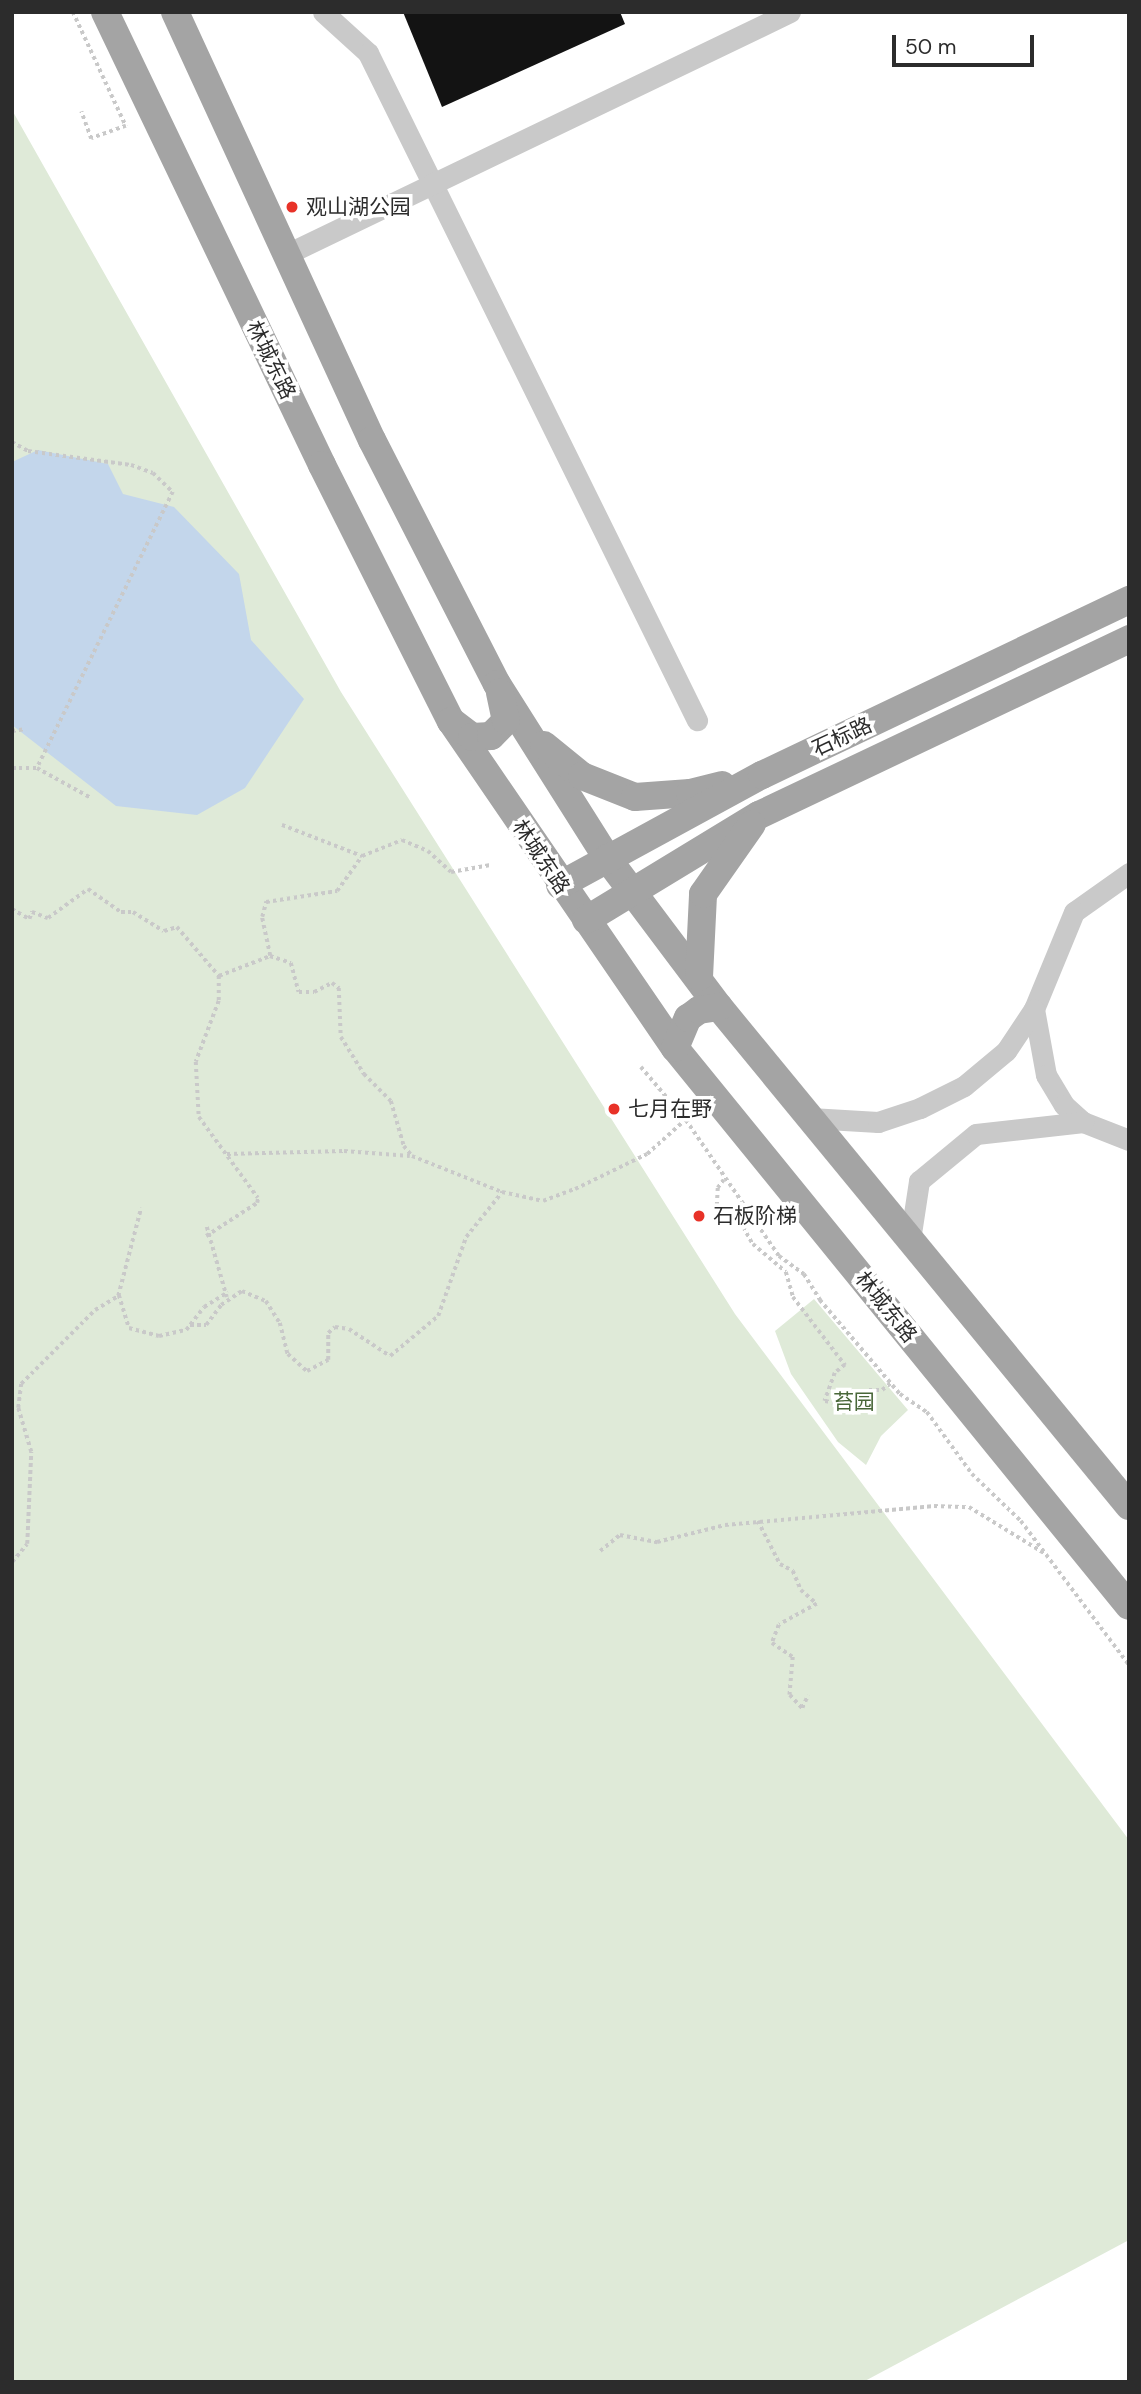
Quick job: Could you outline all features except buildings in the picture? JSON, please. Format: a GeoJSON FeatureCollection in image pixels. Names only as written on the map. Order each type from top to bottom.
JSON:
{"type":"FeatureCollection","features":[{"type":"Feature","properties":{"kind":"main road","name":"林城东路"},"geometry":{"type":"LineString","coordinates":[[105,12],[322,465],[451,721],[559,885],[675,1048],[1129,1606]]}},
{"type":"Feature","properties":{"kind":"main road"},"geometry":{"type":"LineString","coordinates":[[175,12],[372,440],[497,684],[607,858],[719,1007],[1128,1503]]}},
{"type":"Feature","properties":{"kind":"main road","name":"石标路"},"geometry":{"type":"LineString","coordinates":[[559,885],[762,775],[1129,600]]}},
{"type":"Feature","properties":{"kind":"main road","name":"石标路"},"geometry":{"type":"LineString","coordinates":[[586,920],[711,840],[759,814],[1129,639]]}},
{"type":"Feature","properties":{"kind":"main road"},"geometry":{"type":"LineString","coordinates":[[451,721],[472,737],[491,736],[506,721],[497,684]]}},
{"type":"Feature","properties":{"kind":"main road"},"geometry":{"type":"LineString","coordinates":[[526,731],[582,776],[635,796],[690,793],[762,775]]}},
{"type":"Feature","properties":{"kind":"main road"},"geometry":{"type":"LineString","coordinates":[[695,810],[711,840]]}},
{"type":"Feature","properties":{"kind":"main road"},"geometry":{"type":"LineString","coordinates":[[699,977],[703,894],[759,814]]}},
{"type":"Feature","properties":{"kind":"main road"},"geometry":{"type":"LineString","coordinates":[[675,1048],[688,1018],[699,1010],[719,1007]]}},
{"type":"Feature","properties":{"kind":"street"},"geometry":{"type":"LineString","coordinates":[[323,12],[368,53],[435,182],[697,720]]}},
{"type":"Feature","properties":{"kind":"street"},"geometry":{"type":"LineString","coordinates":[[287,254],[790,12]]}},
{"type":"Feature","properties":{"kind":"street"},"geometry":{"type":"LineString","coordinates":[[810,1118],[878,1122],[920,1108],[964,1086],[1006,1051],[1034,1009],[1074,912],[1129,873]]}},
{"type":"Feature","properties":{"kind":"street"},"geometry":{"type":"LineString","coordinates":[[1034,1009],[1046,1075],[1064,1105],[1083,1122],[1129,1140]]}},
{"type":"Feature","properties":{"kind":"street"},"geometry":{"type":"LineString","coordinates":[[910,1240],[919,1181],[976,1134],[1083,1122]]}},
{"type":"Feature","properties":{"kind":"path"},"geometry":{"type":"LineString","coordinates":[[73,12],[126,126],[91,139],[81,113]]}},
{"type":"Feature","properties":{"kind":"path"},"geometry":{"type":"LineString","coordinates":[[12,442],[28,451],[96,458],[153,473],[173,492],[37,768]]}},
{"type":"Feature","properties":{"kind":"path"},"geometry":{"type":"LineString","coordinates":[[12,731],[26,729]]}},
{"type":"Feature","properties":{"kind":"path"},"geometry":{"type":"LineString","coordinates":[[12,768],[37,768],[91,798]]}},
{"type":"Feature","properties":{"kind":"path"},"geometry":{"type":"LineString","coordinates":[[282,825],[362,856]]}},
{"type":"Feature","properties":{"kind":"path"},"geometry":{"type":"LineString","coordinates":[[270,956],[262,917],[265,902],[337,891],[362,856],[402,840],[428,850],[450,872],[490,865]]}},
{"type":"Feature","properties":{"kind":"path"},"geometry":{"type":"LineString","coordinates":[[12,909],[29,919],[32,912],[48,918],[88,889],[121,912],[133,912],[164,931],[177,927],[219,976],[219,1001],[200,1050],[197,1075],[199,1117],[242,1171],[258,1198],[257,1203],[208,1235]]}},
{"type":"Feature","properties":{"kind":"path"},"geometry":{"type":"LineString","coordinates":[[219,976],[270,956],[291,963],[299,992],[314,992],[332,983],[339,989],[341,1037],[364,1074],[391,1101],[404,1146],[412,1156]]}},
{"type":"Feature","properties":{"kind":"path"},"geometry":{"type":"LineString","coordinates":[[641,1067],[686,1120],[724,1180],[779,1256],[804,1274],[820,1300],[891,1383],[927,1412],[972,1474],[1021,1521],[1129,1665]]}},
{"type":"Feature","properties":{"kind":"path"},"geometry":{"type":"LineString","coordinates":[[227,1154],[344,1150],[412,1156],[502,1192],[543,1201],[575,1189],[647,1154],[686,1120]]}},
{"type":"Feature","properties":{"kind":"path"},"geometry":{"type":"LineString","coordinates":[[724,1180],[718,1188],[718,1207],[740,1221],[754,1244],[786,1272],[793,1297],[845,1365],[835,1373],[825,1401],[858,1407],[869,1390],[882,1390],[891,1383]]}},
{"type":"Feature","properties":{"kind":"path"},"geometry":{"type":"LineString","coordinates":[[141,1208],[120,1290],[122,1311],[132,1330],[159,1336],[190,1325],[206,1325],[221,1305],[242,1291],[266,1301],[281,1323],[288,1354],[307,1371],[328,1360],[328,1333],[335,1327],[349,1329],[390,1356],[438,1316],[466,1237],[502,1192]]}},
{"type":"Feature","properties":{"kind":"path"},"geometry":{"type":"LineString","coordinates":[[190,1325],[204,1307],[227,1294],[207,1227]]}},
{"type":"Feature","properties":{"kind":"path"},"geometry":{"type":"LineString","coordinates":[[12,1562],[27,1544],[28,1531],[31,1452],[18,1408],[21,1384],[120,1290]]}},
{"type":"Feature","properties":{"kind":"path"},"geometry":{"type":"LineString","coordinates":[[600,1551],[620,1535],[657,1542],[758,1521],[892,1508],[969,1507],[1046,1554]]}},
{"type":"Feature","properties":{"kind":"path"},"geometry":{"type":"LineString","coordinates":[[758,1521],[780,1564],[793,1571],[801,1590],[817,1604],[779,1625],[772,1643],[793,1657],[790,1695],[802,1708],[808,1695]]}},
{"type":"Feature","properties":{"kind":"green space"},"geometry":{"type":"Polygon","coordinates":[[[12,110],[341,692],[735,1314],[1129,1840],[1129,2240],[863,2382],[12,2382],[12,110]]]}},
{"type":"Feature","properties":{"kind":"green space","name":"苔园"},"geometry":{"type":"Polygon","coordinates":[[[814,1299],[908,1410],[881,1436],[866,1465],[838,1442],[791,1374],[775,1331],[814,1299]]]}},
{"type":"Feature","properties":{"kind":"water"},"geometry":{"type":"Polygon","coordinates":[[[38,450],[108,464],[123,494],[174,507],[239,574],[251,640],[304,699],[245,788],[197,815],[116,806],[12,725],[12,462],[38,450]]]}},
{"type":"Feature","properties":{"kind":"place","name":"观山湖公园"},"geometry":{"type":"Point","coordinates":[292,207]}},
{"type":"Feature","properties":{"kind":"place","name":"七月在野"},"geometry":{"type":"Point","coordinates":[614,1109]}},
{"type":"Feature","properties":{"kind":"place","name":"石板阶梯"},"geometry":{"type":"Point","coordinates":[699,1216]}}]}
